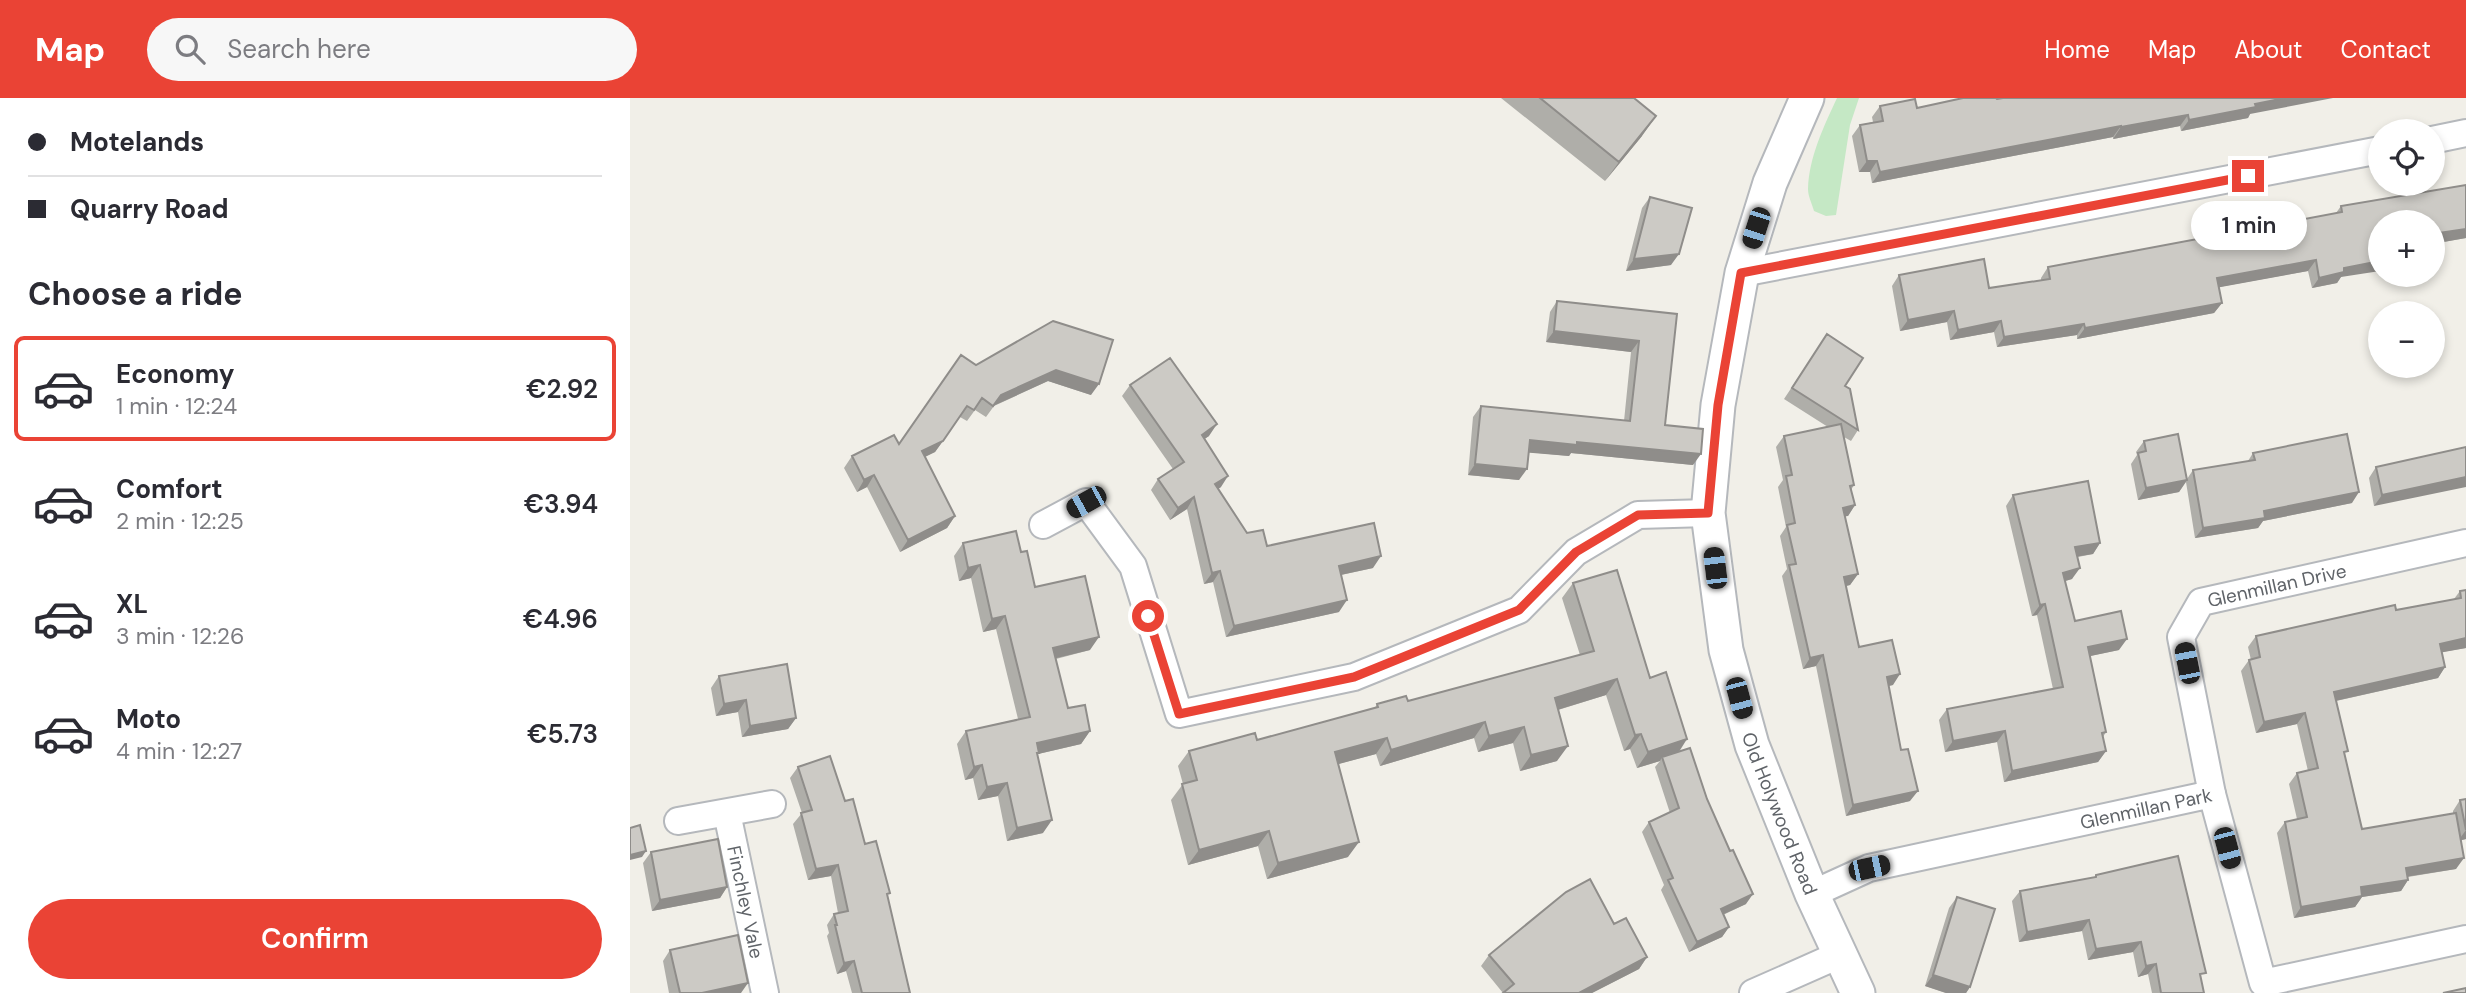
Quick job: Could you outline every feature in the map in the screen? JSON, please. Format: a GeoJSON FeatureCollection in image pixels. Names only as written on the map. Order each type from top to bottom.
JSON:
{"type":"FeatureCollection","features":[{"type":"Feature","properties":{"kind":"street","name":"Old Holywood Road"},"geometry":{"type":"LineString","coordinates":[[1807,98],[1770,183],[1741,273],[1718,405],[1708,513],[1726,650],[1752,745],[1812,894],[1858,993]]}},
{"type":"Feature","properties":{"kind":"street"},"geometry":{"type":"LineString","coordinates":[[2445,137],[2466,133]]}},
{"type":"Feature","properties":{"kind":"street"},"geometry":{"type":"LineString","coordinates":[[1741,273],[2368,152]]}},
{"type":"Feature","properties":{"kind":"street"},"geometry":{"type":"LineString","coordinates":[[1043,525],[1086,502],[1133,566],[1179,714],[1354,677],[1519,610],[1576,552],[1638,515],[1708,513]]}},
{"type":"Feature","properties":{"kind":"street","name":"Glenmillan Drive"},"geometry":{"type":"LineString","coordinates":[[2212,794],[2182,637],[2201,602],[2466,543]]}},
{"type":"Feature","properties":{"kind":"street","name":"Glenmillan Park"},"geometry":{"type":"LineString","coordinates":[[1812,894],[1869,868],[2212,794],[2263,983],[2466,939]]}},
{"type":"Feature","properties":{"kind":"street"},"geometry":{"type":"LineString","coordinates":[[678,821],[772,804]]}},
{"type":"Feature","properties":{"kind":"street","name":"Finchley Vale"},"geometry":{"type":"LineString","coordinates":[[727,813],[765,993]]}},
{"type":"Feature","properties":{"kind":"street"},"geometry":{"type":"LineString","coordinates":[[1753,993],[1841,954]]}},
{"type":"Feature","properties":{"kind":"green space"},"geometry":{"type":"Polygon","coordinates":[[[1837,98],[1859,98],[1850,125],[1836,215],[1826,216],[1814,211],[1808,192],[1809,177],[1818,142],[1837,98]]]}},
{"type":"Feature","properties":{"kind":"building"},"geometry":{"type":"Polygon","coordinates":[[[1540,98],[1634,98],[1656,116],[1619,162],[1540,98]]]}},
{"type":"Feature","properties":{"kind":"building"},"geometry":{"type":"Polygon","coordinates":[[[1963,98],[2285,98],[2255,104],[2256,107],[2189,120],[2188,115],[2121,126],[1880,172],[1877,161],[1867,161],[1860,125],[1883,121],[1880,106],[1915,99],[1917,108],[1963,98]]]}},
{"type":"Feature","properties":{"kind":"building"},"geometry":{"type":"Polygon","coordinates":[[[2466,185],[2466,229],[2445,232],[2445,210],[2368,210],[2368,263],[2344,268],[2344,272],[2319,278],[2316,260],[2217,278],[2222,303],[2085,328],[2084,324],[2004,337],[2001,321],[1958,330],[1954,311],[1908,320],[1899,275],[1984,259],[1989,288],[2050,279],[2048,267],[2342,212],[2341,206],[2401,196],[2445,196],[2445,189],[2466,185]]]}},
{"type":"Feature","properties":{"kind":"building"},"geometry":{"type":"Polygon","coordinates":[[[1650,197],[1692,208],[1679,254],[1634,259],[1650,197]]]}},
{"type":"Feature","properties":{"kind":"building"},"geometry":{"type":"Polygon","coordinates":[[[1557,301],[1677,314],[1665,425],[1703,429],[1701,454],[1530,440],[1527,469],[1475,464],[1481,406],[1630,421],[1639,341],[1554,331],[1557,301]]]}},
{"type":"Feature","properties":{"kind":"building"},"geometry":{"type":"Polygon","coordinates":[[[1053,321],[1113,340],[1099,384],[1056,370],[1001,395],[993,406],[982,398],[974,410],[967,406],[943,441],[922,451],[955,516],[908,540],[874,475],[864,480],[852,456],[894,435],[899,444],[961,355],[976,365],[1053,321]]]}},
{"type":"Feature","properties":{"kind":"building"},"geometry":{"type":"Polygon","coordinates":[[[1827,334],[1863,358],[1845,386],[1850,389],[1858,430],[1792,388],[1827,334]]]}},
{"type":"Feature","properties":{"kind":"building"},"geometry":{"type":"Polygon","coordinates":[[[1170,358],[1217,424],[1202,435],[1228,476],[1215,484],[1247,533],[1263,530],[1267,546],[1374,523],[1381,556],[1339,566],[1347,600],[1234,626],[1220,571],[1212,573],[1194,497],[1178,508],[1158,479],[1184,462],[1130,385],[1170,358]]]}},
{"type":"Feature","properties":{"kind":"building"},"geometry":{"type":"Polygon","coordinates":[[[1841,424],[1854,485],[1850,486],[1855,505],[1843,508],[1858,574],[1844,577],[1859,647],[1892,640],[1900,674],[1887,677],[1901,750],[1908,749],[1918,791],[1853,805],[1823,655],[1810,658],[1789,565],[1796,564],[1787,525],[1795,523],[1786,476],[1792,475],[1784,436],[1841,424]]]}},
{"type":"Feature","properties":{"kind":"building"},"geometry":{"type":"Polygon","coordinates":[[[2178,434],[2187,480],[2146,488],[2138,453],[2146,451],[2144,441],[2178,434]]]}},
{"type":"Feature","properties":{"kind":"building"},"geometry":{"type":"Polygon","coordinates":[[[2347,434],[2359,492],[2264,511],[2265,518],[2203,528],[2193,470],[2255,460],[2253,453],[2347,434]]]}},
{"type":"Feature","properties":{"kind":"building"},"geometry":{"type":"Polygon","coordinates":[[[2466,447],[2466,477],[2382,495],[2376,467],[2466,447]]]}},
{"type":"Feature","properties":{"kind":"building"},"geometry":{"type":"Polygon","coordinates":[[[2088,481],[2100,543],[2075,547],[2080,568],[2063,573],[2075,621],[2121,611],[2127,639],[2088,647],[2106,732],[2102,733],[2106,751],[2012,771],[2005,731],[1953,741],[1947,709],[2063,687],[2045,604],[2040,605],[2013,495],[2088,481]]]}},
{"type":"Feature","properties":{"kind":"building"},"geometry":{"type":"Polygon","coordinates":[[[1016,531],[1021,552],[1027,551],[1035,587],[1085,576],[1099,637],[1053,648],[1068,708],[1085,705],[1090,731],[1037,743],[1052,820],[1017,828],[1007,783],[987,787],[982,765],[974,767],[966,731],[1030,717],[1005,616],[992,619],[980,565],[968,568],[963,543],[1016,531]]]}},
{"type":"Feature","properties":{"kind":"building"},"geometry":{"type":"Polygon","coordinates":[[[1617,570],[1650,678],[1666,672],[1687,739],[1648,752],[1641,734],[1635,735],[1617,679],[1555,698],[1568,746],[1531,755],[1524,727],[1489,736],[1485,722],[1391,750],[1387,738],[1335,752],[1359,842],[1278,863],[1269,831],[1199,850],[1182,784],[1197,780],[1189,751],[1255,733],[1257,740],[1378,707],[1377,704],[1406,696],[1408,701],[1594,651],[1573,583],[1617,570]]]}},
{"type":"Feature","properties":{"kind":"building"},"geometry":{"type":"Polygon","coordinates":[[[2466,590],[2466,638],[2440,644],[2445,667],[2334,692],[2348,751],[2344,752],[2362,829],[2456,813],[2464,858],[2406,868],[2408,880],[2361,887],[2362,896],[2301,907],[2285,822],[2307,817],[2297,773],[2318,768],[2305,713],[2264,722],[2249,660],[2260,657],[2256,636],[2395,605],[2396,610],[2461,598],[2460,591],[2466,590]]]}},
{"type":"Feature","properties":{"kind":"building"},"geometry":{"type":"Polygon","coordinates":[[[787,664],[796,718],[750,726],[746,700],[724,704],[719,676],[787,664]]]}},
{"type":"Feature","properties":{"kind":"building"},"geometry":{"type":"Polygon","coordinates":[[[1690,748],[1707,799],[1753,894],[1721,909],[1729,927],[1697,942],[1668,880],[1673,878],[1649,822],[1679,808],[1662,757],[1690,748]]]}},
{"type":"Feature","properties":{"kind":"building"},"geometry":{"type":"Polygon","coordinates":[[[830,756],[845,801],[853,799],[865,844],[876,841],[890,893],[887,894],[910,993],[862,993],[854,961],[844,963],[834,914],[848,911],[838,865],[816,869],[801,813],[812,810],[798,767],[830,756]]]}},
{"type":"Feature","properties":{"kind":"building"},"geometry":{"type":"Polygon","coordinates":[[[2466,799],[2466,830],[2460,800],[2466,799]]]}},
{"type":"Feature","properties":{"kind":"building"},"geometry":{"type":"Polygon","coordinates":[[[640,825],[646,851],[630,855],[630,828],[640,825]]]}},
{"type":"Feature","properties":{"kind":"building"},"geometry":{"type":"Polygon","coordinates":[[[718,839],[727,887],[660,900],[651,852],[718,839]]]}},
{"type":"Feature","properties":{"kind":"building"},"geometry":{"type":"Polygon","coordinates":[[[2178,856],[2206,973],[2200,974],[2204,993],[2161,993],[2156,964],[2146,966],[2141,942],[2096,949],[2089,920],[2027,932],[2020,891],[2096,877],[2178,856]]]}},
{"type":"Feature","properties":{"kind":"building"},"geometry":{"type":"Polygon","coordinates":[[[1590,879],[1614,924],[1626,918],[1647,957],[1579,993],[1503,993],[1514,984],[1489,955],[1566,892],[1590,879]]]}},
{"type":"Feature","properties":{"kind":"building"},"geometry":{"type":"Polygon","coordinates":[[[1957,897],[1995,909],[1970,987],[1933,975],[1957,897]]]}},
{"type":"Feature","properties":{"kind":"building"},"geometry":{"type":"Polygon","coordinates":[[[738,935],[748,983],[702,993],[680,993],[670,950],[738,935]]]}},
{"type":"Feature","properties":{"kind":"building"},"geometry":{"type":"Polygon","coordinates":[[[2466,988],[2466,993],[2443,993],[2466,988]]]}},
{"type":"Feature","properties":{"kind":"route"},"geometry":{"type":"LineString","coordinates":[[1148,616],[1179,714],[1354,677],[1519,610],[1576,552],[1638,515],[1708,513],[1718,405],[1741,273],[2248,176]]}}]}
